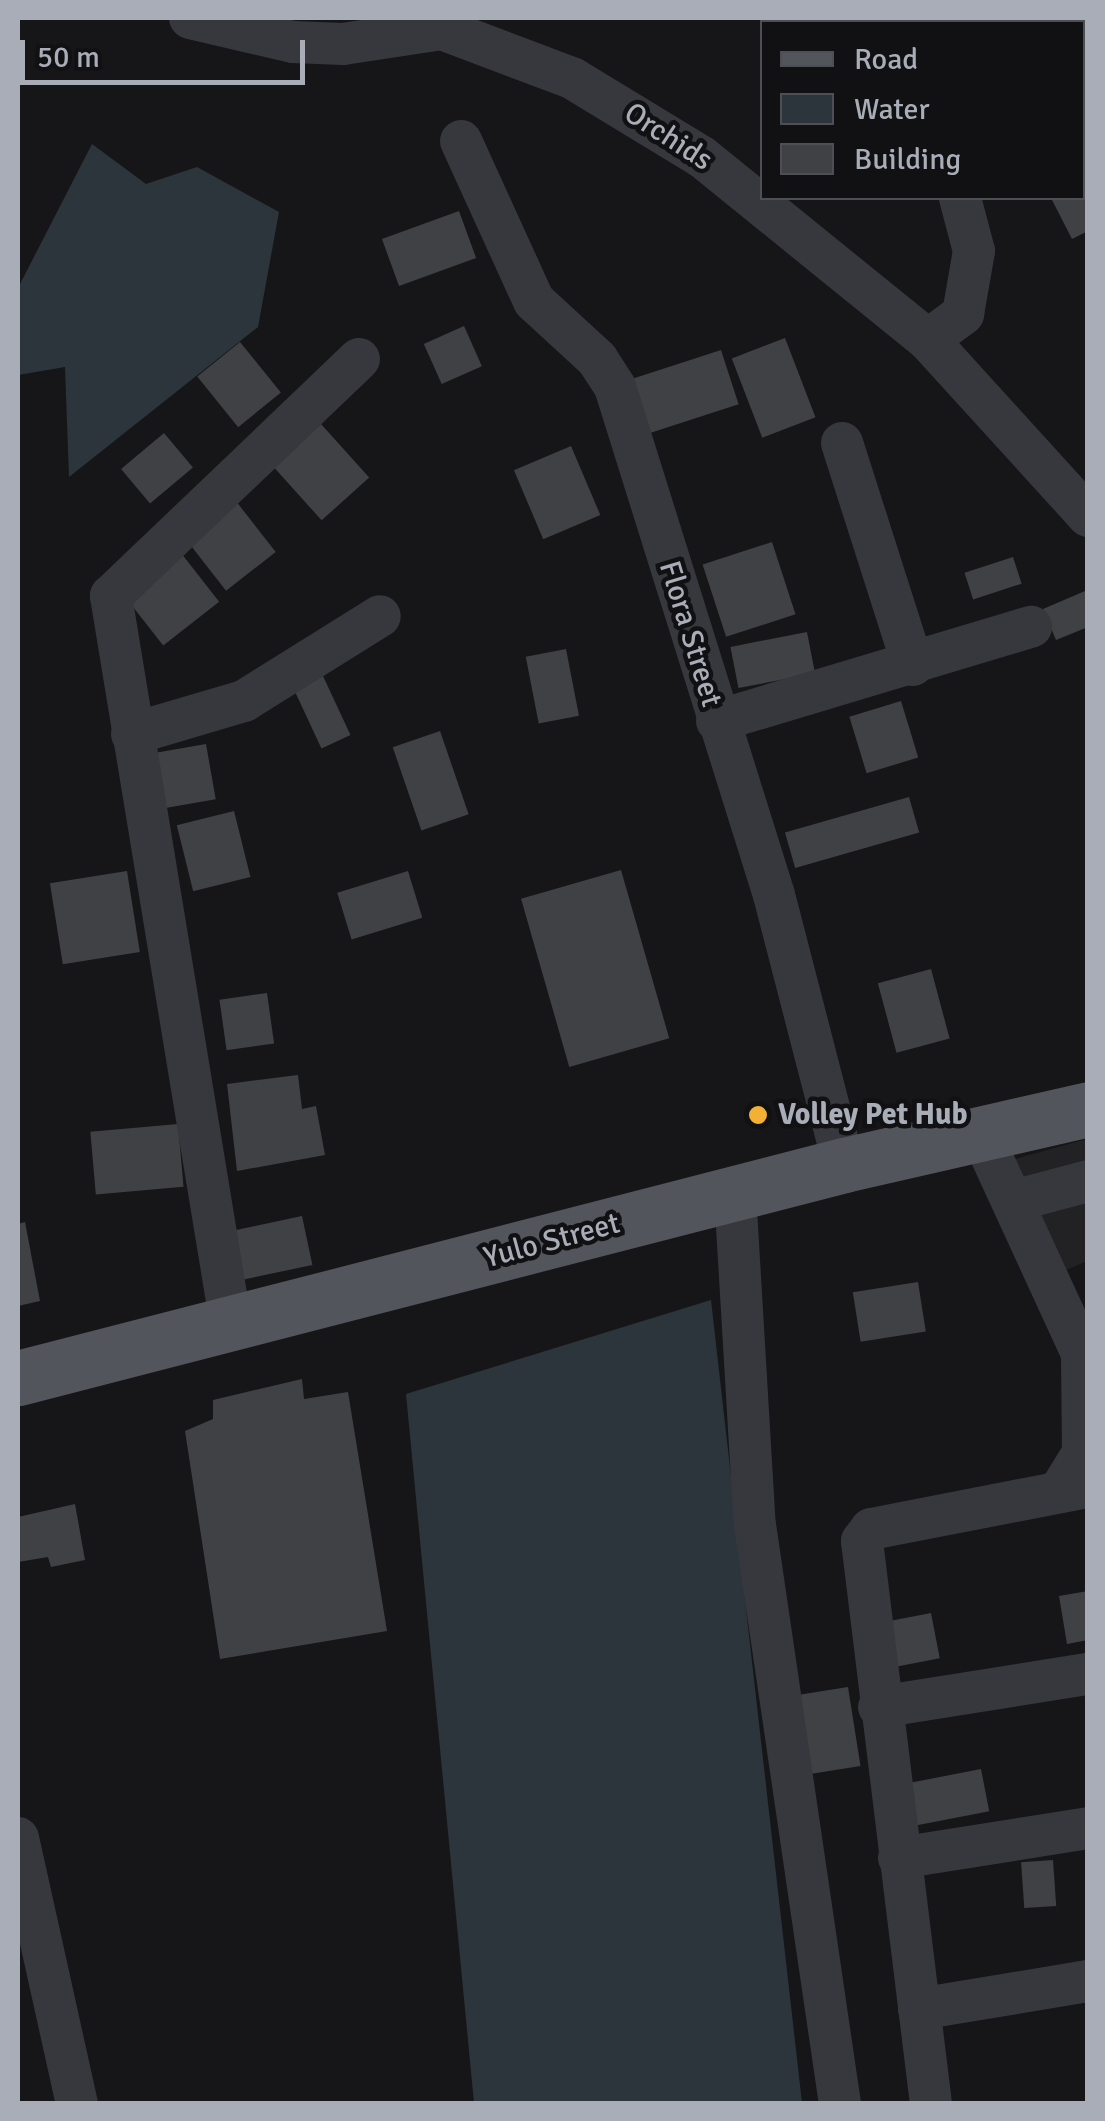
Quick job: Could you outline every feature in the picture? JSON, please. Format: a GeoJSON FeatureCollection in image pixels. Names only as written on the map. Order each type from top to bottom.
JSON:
{"type":"FeatureCollection","features":[{"type":"Feature","properties":{"kind":"main road","name":"Yulo Street"},"geometry":{"type":"LineString","coordinates":[[18,1378],[844,1165],[1088,1109]]}},
{"type":"Feature","properties":{"kind":"street","name":"Orchids"},"geometry":{"type":"LineString","coordinates":[[190,18],[293,42],[343,44],[461,23],[572,78],[702,157],[928,340],[1088,516]]}},
{"type":"Feature","properties":{"kind":"street","name":"Flora Street"},"geometry":{"type":"LineString","coordinates":[[461,141],[534,301],[598,359],[614,387],[774,895],[844,1165]]}},
{"type":"Feature","properties":{"kind":"street"},"geometry":{"type":"LineString","coordinates":[[928,340],[964,314],[974,250],[961,200]]}},
{"type":"Feature","properties":{"kind":"street"},"geometry":{"type":"LineString","coordinates":[[230,1325],[111,610],[116,585],[359,359]]}},
{"type":"Feature","properties":{"kind":"street"},"geometry":{"type":"LineString","coordinates":[[842,443],[913,665]]}},
{"type":"Feature","properties":{"kind":"street"},"geometry":{"type":"LineString","coordinates":[[132,734],[244,702],[380,616]]}},
{"type":"Feature","properties":{"kind":"street"},"geometry":{"type":"LineString","coordinates":[[717,721],[1031,627]]}},
{"type":"Feature","properties":{"kind":"street"},"geometry":{"type":"LineString","coordinates":[[931,2104],[860,1556],[871,1530],[1073,1489],[1083,1453],[1085,1357],[982,1136]]}},
{"type":"Feature","properties":{"kind":"street"},"geometry":{"type":"LineString","coordinates":[[1013,1201],[1088,1181]]}},
{"type":"Feature","properties":{"kind":"street"},"geometry":{"type":"LineString","coordinates":[[735,1193],[755,1524],[840,2104]]}},
{"type":"Feature","properties":{"kind":"street"},"geometry":{"type":"LineString","coordinates":[[879,1707],[1088,1674]]}},
{"type":"Feature","properties":{"kind":"street"},"geometry":{"type":"LineString","coordinates":[[899,1858],[1088,1828]]}},
{"type":"Feature","properties":{"kind":"street"},"geometry":{"type":"LineString","coordinates":[[18,1838],[77,2104]]}},
{"type":"Feature","properties":{"kind":"street"},"geometry":{"type":"LineString","coordinates":[[918,2008],[1088,1981]]}},
{"type":"Feature","properties":{"kind":"shaded area"},"geometry":{"type":"Polygon","coordinates":[[[1087,1139],[1087,1261],[1062,1272],[1008,1161],[1087,1139]]]}},
{"type":"Feature","properties":{"kind":"water"},"geometry":{"type":"Polygon","coordinates":[[[92,144],[146,184],[197,167],[279,212],[258,327],[69,477],[65,367],[18,375],[18,288],[92,144]]]}},
{"type":"Feature","properties":{"kind":"water"},"geometry":{"type":"Polygon","coordinates":[[[711,1300],[802,2103],[474,2103],[406,1394],[711,1300]]]}},
{"type":"Feature","properties":{"kind":"building"},"geometry":{"type":"Polygon","coordinates":[[[778,18],[844,18],[844,20],[778,18]]]}},
{"type":"Feature","properties":{"kind":"building"},"geometry":{"type":"Polygon","coordinates":[[[1088,173],[1088,231],[1072,239],[1052,200],[1085,200],[1088,173]]]}},
{"type":"Feature","properties":{"kind":"building"},"geometry":{"type":"Polygon","coordinates":[[[459,211],[476,258],[399,286],[382,239],[459,211]]]}},
{"type":"Feature","properties":{"kind":"building"},"geometry":{"type":"Polygon","coordinates":[[[464,326],[482,366],[442,384],[424,344],[464,326]]]}},
{"type":"Feature","properties":{"kind":"building"},"geometry":{"type":"Polygon","coordinates":[[[785,338],[815,417],[762,438],[732,358],[785,338]]]}},
{"type":"Feature","properties":{"kind":"building"},"geometry":{"type":"Polygon","coordinates":[[[240,342],[281,393],[238,427],[197,377],[240,342]]]}},
{"type":"Feature","properties":{"kind":"building"},"geometry":{"type":"Polygon","coordinates":[[[721,350],[739,404],[642,436],[624,382],[721,350]]]}},
{"type":"Feature","properties":{"kind":"building"},"geometry":{"type":"Polygon","coordinates":[[[321,424],[369,478],[322,520],[273,467],[321,424]]]}},
{"type":"Feature","properties":{"kind":"building"},"geometry":{"type":"Polygon","coordinates":[[[164,433],[193,467],[150,503],[121,469],[164,433]]]}},
{"type":"Feature","properties":{"kind":"building"},"geometry":{"type":"Polygon","coordinates":[[[571,446],[600,515],[543,539],[514,470],[571,446]]]}},
{"type":"Feature","properties":{"kind":"building"},"geometry":{"type":"Polygon","coordinates":[[[232,496],[276,552],[226,591],[182,535],[232,496]]]}},
{"type":"Feature","properties":{"kind":"building"},"geometry":{"type":"Polygon","coordinates":[[[772,542],[795,614],[726,637],[703,565],[772,542]]]}},
{"type":"Feature","properties":{"kind":"building"},"geometry":{"type":"Polygon","coordinates":[[[181,553],[219,602],[163,646],[125,597],[181,553]]]}},
{"type":"Feature","properties":{"kind":"building"},"geometry":{"type":"Polygon","coordinates":[[[1013,557],[1022,584],[973,599],[964,573],[1013,557]]]}},
{"type":"Feature","properties":{"kind":"building"},"geometry":{"type":"Polygon","coordinates":[[[1085,591],[1088,627],[1056,640],[1043,609],[1085,591]]]}},
{"type":"Feature","properties":{"kind":"building"},"geometry":{"type":"Polygon","coordinates":[[[807,632],[815,673],[738,688],[730,647],[807,632]]]}},
{"type":"Feature","properties":{"kind":"building"},"geometry":{"type":"Polygon","coordinates":[[[566,649],[579,716],[539,724],[526,657],[566,649]]]}},
{"type":"Feature","properties":{"kind":"building"},"geometry":{"type":"Polygon","coordinates":[[[323,676],[350,735],[321,748],[294,690],[323,676]]]}},
{"type":"Feature","properties":{"kind":"building"},"geometry":{"type":"Polygon","coordinates":[[[901,701],[918,757],[867,773],[849,717],[901,701]]]}},
{"type":"Feature","properties":{"kind":"building"},"geometry":{"type":"Polygon","coordinates":[[[440,731],[469,814],[421,830],[393,747],[440,731]]]}},
{"type":"Feature","properties":{"kind":"building"},"geometry":{"type":"Polygon","coordinates":[[[206,744],[216,799],[165,808],[156,753],[206,744]]]}},
{"type":"Feature","properties":{"kind":"building"},"geometry":{"type":"Polygon","coordinates":[[[909,797],[919,833],[795,868],[785,833],[909,797]]]}},
{"type":"Feature","properties":{"kind":"building"},"geometry":{"type":"Polygon","coordinates":[[[234,811],[250,877],[193,891],[177,825],[234,811]]]}},
{"type":"Feature","properties":{"kind":"building"},"geometry":{"type":"Polygon","coordinates":[[[621,870],[669,1038],[569,1067],[521,899],[621,870]]]}},
{"type":"Feature","properties":{"kind":"building"},"geometry":{"type":"Polygon","coordinates":[[[127,871],[140,952],[63,964],[50,883],[127,871]]]}},
{"type":"Feature","properties":{"kind":"building"},"geometry":{"type":"Polygon","coordinates":[[[408,871],[422,918],[352,939],[337,893],[408,871]]]}},
{"type":"Feature","properties":{"kind":"building"},"geometry":{"type":"Polygon","coordinates":[[[931,969],[950,1039],[897,1053],[878,983],[931,969]]]}},
{"type":"Feature","properties":{"kind":"building"},"geometry":{"type":"Polygon","coordinates":[[[267,993],[274,1044],[227,1050],[219,1000],[267,993]]]}},
{"type":"Feature","properties":{"kind":"building"},"geometry":{"type":"Polygon","coordinates":[[[298,1075],[302,1109],[316,1106],[325,1155],[237,1171],[227,1084],[298,1075]]]}},
{"type":"Feature","properties":{"kind":"building"},"geometry":{"type":"Polygon","coordinates":[[[178,1124],[183,1187],[96,1194],[90,1132],[178,1124]]]}},
{"type":"Feature","properties":{"kind":"building"},"geometry":{"type":"Polygon","coordinates":[[[302,1216],[312,1265],[236,1281],[226,1232],[302,1216]]]}},
{"type":"Feature","properties":{"kind":"building"},"geometry":{"type":"Polygon","coordinates":[[[25,1222],[40,1301],[18,1306],[18,1224],[25,1222]]]}},
{"type":"Feature","properties":{"kind":"building"},"geometry":{"type":"Polygon","coordinates":[[[918,1282],[926,1331],[861,1342],[853,1292],[918,1282]]]}},
{"type":"Feature","properties":{"kind":"building"},"geometry":{"type":"Polygon","coordinates":[[[302,1379],[304,1399],[348,1392],[387,1631],[220,1659],[185,1431],[213,1419],[213,1400],[302,1379]]]}},
{"type":"Feature","properties":{"kind":"building"},"geometry":{"type":"Polygon","coordinates":[[[75,1504],[85,1560],[51,1567],[48,1557],[18,1562],[18,1517],[75,1504]]]}},
{"type":"Feature","properties":{"kind":"building"},"geometry":{"type":"Polygon","coordinates":[[[1088,1591],[1088,1640],[1067,1644],[1059,1596],[1088,1591]]]}},
{"type":"Feature","properties":{"kind":"building"},"geometry":{"type":"Polygon","coordinates":[[[931,1613],[940,1658],[895,1667],[886,1622],[931,1613]]]}},
{"type":"Feature","properties":{"kind":"building"},"geometry":{"type":"Polygon","coordinates":[[[848,1687],[861,1766],[810,1774],[798,1695],[848,1687]]]}},
{"type":"Feature","properties":{"kind":"building"},"geometry":{"type":"Polygon","coordinates":[[[981,1769],[989,1811],[911,1826],[902,1784],[981,1769]]]}},
{"type":"Feature","properties":{"kind":"building"},"geometry":{"type":"Polygon","coordinates":[[[1053,1860],[1056,1906],[1024,1908],[1021,1862],[1053,1860]]]}},
{"type":"Feature","properties":{"kind":"place","name":"Volley Pet Hub"},"geometry":{"type":"Point","coordinates":[758,1115]}}]}
